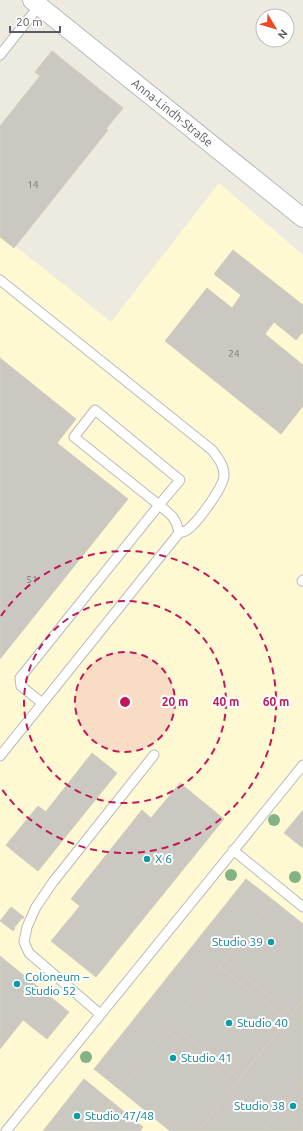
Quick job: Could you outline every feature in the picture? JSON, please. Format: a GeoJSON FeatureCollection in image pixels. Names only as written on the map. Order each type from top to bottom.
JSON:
{"type":"FeatureCollection","features":[{"type":"Feature","properties":{"kind":"street","name":"Anna-Lindh-Straße"},"geometry":{"type":"LineString","coordinates":[[40,3],[303,218]]}},
{"type":"Feature","properties":{"kind":"lane"},"geometry":{"type":"LineString","coordinates":[[0,55],[40,3]]}},
{"type":"Feature","properties":{"kind":"lane"},"geometry":{"type":"LineString","coordinates":[[0,280],[212,450],[222,463],[224,476],[217,493],[193,524],[187,530],[179,533],[0,756]]}},
{"type":"Feature","properties":{"kind":"lane"},"geometry":{"type":"LineString","coordinates":[[42,703],[21,686],[20,678],[159,505],[180,480],[95,410],[74,437],[159,505],[170,514],[177,522],[179,533]]}},
{"type":"Feature","properties":{"kind":"lane"},"geometry":{"type":"LineString","coordinates":[[100,1014],[29,953],[24,942],[27,927],[36,907],[53,882],[154,755]]}},
{"type":"Feature","properties":{"kind":"lane"},"geometry":{"type":"LineString","coordinates":[[6,1131],[303,765]]}},
{"type":"Feature","properties":{"kind":"lane"},"geometry":{"type":"LineString","coordinates":[[233,850],[303,907]]}},
{"type":"Feature","properties":{"kind":"shaded area"},"geometry":{"type":"Polygon","coordinates":[[[219,183],[303,255],[303,1131],[0,1131],[0,234],[111,322],[219,183]]]}},
{"type":"Feature","properties":{"kind":"building"},"geometry":{"type":"Polygon","coordinates":[[[52,51],[123,108],[106,129],[108,130],[14,248],[0,237],[0,126],[40,76],[35,72],[52,51]]]}},
{"type":"Feature","properties":{"kind":"building"},"geometry":{"type":"Polygon","coordinates":[[[233,250],[303,305],[303,332],[296,340],[274,322],[265,334],[303,365],[303,406],[281,434],[165,341],[207,288],[232,308],[241,295],[214,274],[233,250]]]}},
{"type":"Feature","properties":{"kind":"building"},"geometry":{"type":"Polygon","coordinates":[[[0,358],[76,419],[57,443],[128,499],[0,659],[0,358]]]}},
{"type":"Feature","properties":{"kind":"building"},"geometry":{"type":"Polygon","coordinates":[[[92,753],[117,773],[38,871],[14,852],[92,753]]]}},
{"type":"Feature","properties":{"kind":"building","name":"X 6"},"geometry":{"type":"Polygon","coordinates":[[[180,783],[224,819],[96,977],[51,941],[80,906],[71,899],[142,810],[151,818],[180,783]]]}},
{"type":"Feature","properties":{"kind":"building"},"geometry":{"type":"Polygon","coordinates":[[[38,806],[46,812],[14,852],[6,845],[38,806]]]}},
{"type":"Feature","properties":{"kind":"building"},"geometry":{"type":"Polygon","coordinates":[[[303,810],[303,848],[284,833],[303,810]]]}},
{"type":"Feature","properties":{"kind":"building"},"geometry":{"type":"Polygon","coordinates":[[[246,879],[273,900],[120,1090],[94,1069],[246,879]]]}},
{"type":"Feature","properties":{"kind":"building","name":"Studio 39"},"geometry":{"type":"Polygon","coordinates":[[[273,900],[303,924],[303,1000],[292,1014],[224,960],[273,900]]]}},
{"type":"Feature","properties":{"kind":"building"},"geometry":{"type":"Polygon","coordinates":[[[11,907],[24,917],[13,931],[0,921],[11,907]]]}},
{"type":"Feature","properties":{"kind":"building","name":"Coloneum – Studio 52"},"geometry":{"type":"Polygon","coordinates":[[[0,956],[69,1012],[47,1039],[23,1020],[0,1049],[0,956]]]}},
{"type":"Feature","properties":{"kind":"building"},"geometry":{"type":"Polygon","coordinates":[[[224,960],[292,1014],[287,1020],[219,966],[224,960]]]}},
{"type":"Feature","properties":{"kind":"building","name":"Studio 40"},"geometry":{"type":"Polygon","coordinates":[[[219,966],[287,1020],[239,1079],[172,1025],[219,966]]]}},
{"type":"Feature","properties":{"kind":"building"},"geometry":{"type":"Polygon","coordinates":[[[303,1000],[303,1082],[263,1131],[198,1131],[303,1000]]]}},
{"type":"Feature","properties":{"kind":"building"},"geometry":{"type":"Polygon","coordinates":[[[172,1025],[239,1079],[235,1085],[167,1031],[172,1025]]]}},
{"type":"Feature","properties":{"kind":"building","name":"Studio 41"},"geometry":{"type":"Polygon","coordinates":[[[167,1031],[235,1085],[198,1131],[170,1131],[120,1090],[167,1031]]]}},
{"type":"Feature","properties":{"kind":"building","name":"Studio 47/48"},"geometry":{"type":"Polygon","coordinates":[[[84,1079],[111,1101],[87,1131],[43,1131],[84,1079]]]}},
{"type":"Feature","properties":{"kind":"building","name":"Studio 38"},"geometry":{"type":"Polygon","coordinates":[[[303,1082],[303,1131],[263,1131],[303,1082]]]}},
{"type":"Feature","properties":{"kind":"building"},"geometry":{"type":"Polygon","coordinates":[[[111,1101],[143,1127],[140,1131],[87,1131],[111,1101]]]}},
{"type":"Feature","properties":{"kind":"place","name":"X 6"},"geometry":{"type":"Point","coordinates":[147,859]}},
{"type":"Feature","properties":{"kind":"place","name":"Studio 39"},"geometry":{"type":"Point","coordinates":[271,942]}},
{"type":"Feature","properties":{"kind":"place","name":"Coloneum – Studio 52"},"geometry":{"type":"Point","coordinates":[17,984]}},
{"type":"Feature","properties":{"kind":"place","name":"Studio 40"},"geometry":{"type":"Point","coordinates":[229,1023]}},
{"type":"Feature","properties":{"kind":"place","name":"Studio 41"},"geometry":{"type":"Point","coordinates":[173,1058]}},
{"type":"Feature","properties":{"kind":"place","name":"Studio 38"},"geometry":{"type":"Point","coordinates":[293,1106]}},
{"type":"Feature","properties":{"kind":"place","name":"Studio 47/48"},"geometry":{"type":"Point","coordinates":[77,1116]}}]}
